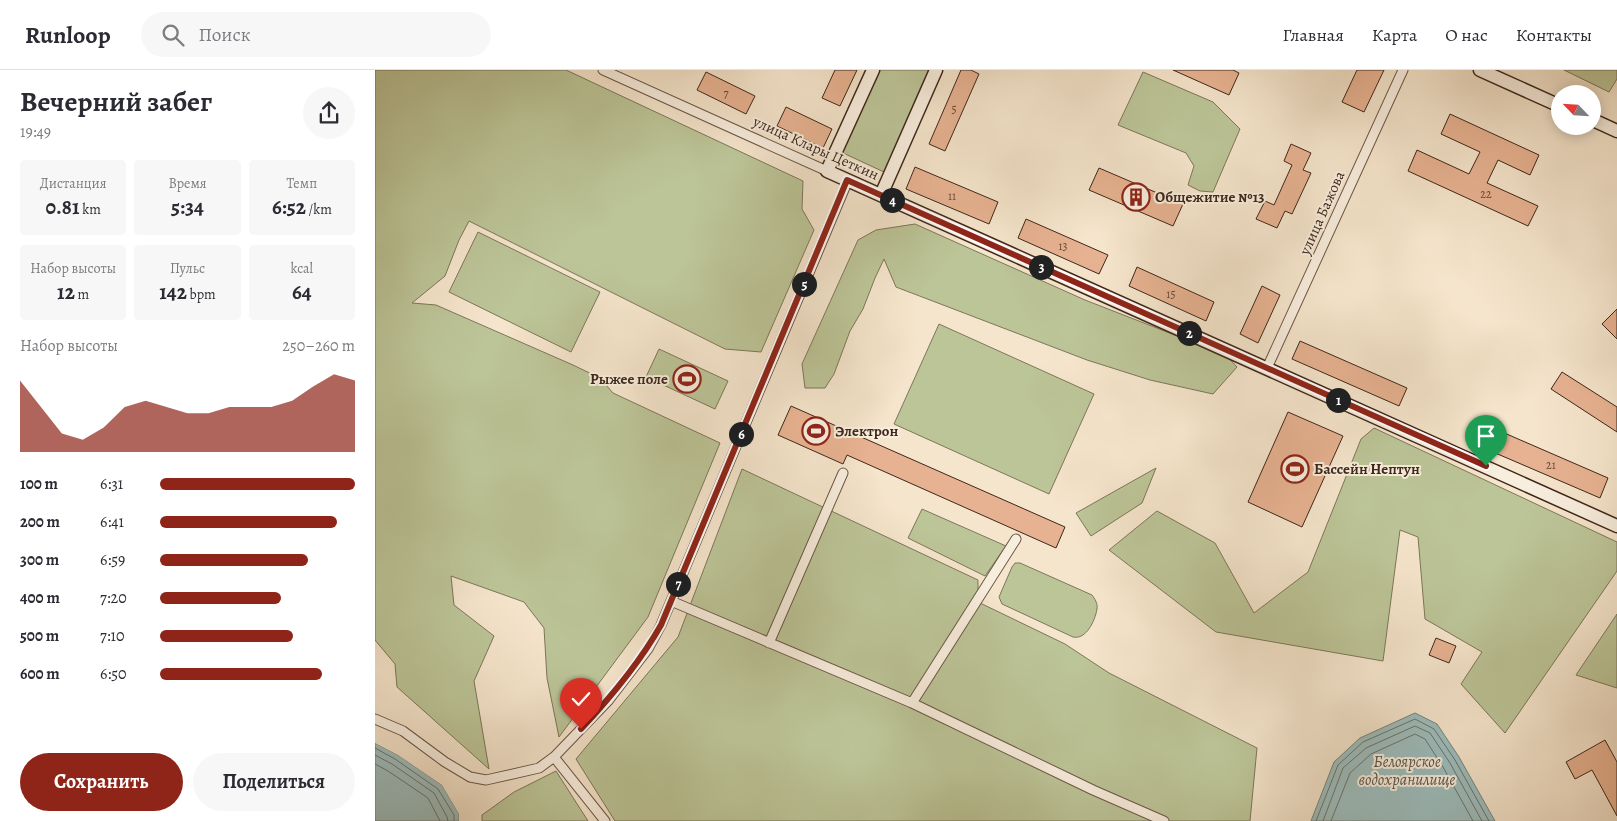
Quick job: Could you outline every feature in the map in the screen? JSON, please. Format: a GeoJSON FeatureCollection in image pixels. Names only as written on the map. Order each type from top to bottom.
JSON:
{"type":"FeatureCollection","features":[{"type":"Feature","properties":{"kind":"street","name":"улица Клары Цеткин"},"geometry":{"type":"LineString","coordinates":[[603,70],[1617,526]]}},
{"type":"Feature","properties":{"kind":"street"},"geometry":{"type":"LineString","coordinates":[[827,170],[873,70]]}},
{"type":"Feature","properties":{"kind":"street"},"geometry":{"type":"LineString","coordinates":[[881,195],[936,70]]}},
{"type":"Feature","properties":{"kind":"street","name":"улица Бажова"},"geometry":{"type":"LineString","coordinates":[[1267,368],[1403,70]]}},
{"type":"Feature","properties":{"kind":"street"},"geometry":{"type":"LineString","coordinates":[[1480,70],[1551,102]]}},
{"type":"Feature","properties":{"kind":"street"},"geometry":{"type":"LineString","coordinates":[[1601,124],[1617,131]]}},
{"type":"Feature","properties":{"kind":"street"},"geometry":{"type":"LineString","coordinates":[[375,719],[403,731],[445,762],[470,777],[486,780],[539,768],[554,757],[608,701],[648,649],[661,625],[847,180]]}},
{"type":"Feature","properties":{"kind":"street"},"geometry":{"type":"LineString","coordinates":[[769,643],[843,472]]}},
{"type":"Feature","properties":{"kind":"street"},"geometry":{"type":"LineString","coordinates":[[912,703],[1016,539]]}},
{"type":"Feature","properties":{"kind":"street"},"geometry":{"type":"LineString","coordinates":[[671,602],[912,703],[1093,790],[1164,821]]}},
{"type":"Feature","properties":{"kind":"street"},"geometry":{"type":"LineString","coordinates":[[554,757],[605,821]]}},
{"type":"Feature","properties":{"kind":"green space"},"geometry":{"type":"Polygon","coordinates":[[[375,70],[566,70],[803,181],[802,209],[814,230],[761,352],[725,349],[469,221],[459,240],[445,276],[412,303],[436,305],[573,365],[600,378],[613,393],[720,443],[648,617],[559,737],[547,678],[544,628],[524,602],[451,576],[454,605],[494,636],[474,681],[489,769],[397,687],[395,664],[375,640],[375,70]]]}},
{"type":"Feature","properties":{"kind":"green space"},"geometry":{"type":"Polygon","coordinates":[[[878,70],[929,70],[884,172],[841,152],[878,70]]]}},
{"type":"Feature","properties":{"kind":"green space"},"geometry":{"type":"Polygon","coordinates":[[[1564,70],[1617,70],[1617,79],[1609,92],[1601,88],[1601,85],[1595,85],[1564,70]]]}},
{"type":"Feature","properties":{"kind":"green space"},"geometry":{"type":"Polygon","coordinates":[[[1143,72],[1213,102],[1240,129],[1213,192],[1200,191],[1188,185],[1194,166],[1186,153],[1118,125],[1143,72]]]}},
{"type":"Feature","properties":{"kind":"green space"},"geometry":{"type":"Polygon","coordinates":[[[915,224],[1085,300],[1226,355],[1237,367],[1213,394],[1150,380],[1087,360],[896,287],[884,259],[863,309],[850,331],[834,374],[825,388],[805,388],[802,364],[858,240],[876,230],[915,224]]]}},
{"type":"Feature","properties":{"kind":"green space"},"geometry":{"type":"Polygon","coordinates":[[[478,232],[600,292],[571,352],[449,292],[478,232]]]}},
{"type":"Feature","properties":{"kind":"green space"},"geometry":{"type":"Polygon","coordinates":[[[939,324],[1094,394],[1049,494],[894,424],[939,324]]]}},
{"type":"Feature","properties":{"kind":"green space","name":"Рыжее поле"},"geometry":{"type":"Polygon","coordinates":[[[659,349],[728,381],[715,409],[646,377],[659,349]]]}},
{"type":"Feature","properties":{"kind":"green space"},"geometry":{"type":"Polygon","coordinates":[[[1374,428],[1617,542],[1617,571],[1505,733],[1461,684],[1482,652],[1425,619],[1418,537],[1400,530],[1383,661],[1216,632],[1109,550],[1157,511],[1215,543],[1254,613],[1308,572],[1361,439],[1374,428]]]}},
{"type":"Feature","properties":{"kind":"green space"},"geometry":{"type":"Polygon","coordinates":[[[1156,468],[1142,503],[1091,536],[1076,513],[1156,468]]]}},
{"type":"Feature","properties":{"kind":"green space"},"geometry":{"type":"Polygon","coordinates":[[[742,469],[978,580],[978,602],[1065,644],[1109,673],[1257,748],[1250,821],[615,821],[576,759],[678,637],[742,469]]]}},
{"type":"Feature","properties":{"kind":"green space"},"geometry":{"type":"Polygon","coordinates":[[[922,509],[1006,546],[985,576],[908,538],[922,509]]]}},
{"type":"Feature","properties":{"kind":"green space"},"geometry":{"type":"Polygon","coordinates":[[[1015,563],[1020,563],[1092,595],[1097,603],[1097,609],[1092,624],[1086,633],[1082,636],[1073,637],[1002,604],[999,597],[1015,563]]]}},
{"type":"Feature","properties":{"kind":"green space"},"geometry":{"type":"Polygon","coordinates":[[[1617,614],[1617,688],[1576,675],[1617,614]]]}},
{"type":"Feature","properties":{"kind":"green space"},"geometry":{"type":"Polygon","coordinates":[[[556,771],[588,821],[482,821],[482,815],[514,792],[556,771]]]}},
{"type":"Feature","properties":{"kind":"water","name":"Белоярское водохранилище"},"geometry":{"type":"Polygon","coordinates":[[[1415,713],[1437,724],[1459,757],[1495,821],[1311,821],[1334,762],[1360,738],[1415,713]]]}},
{"type":"Feature","properties":{"kind":"water"},"geometry":{"type":"Polygon","coordinates":[[[375,743],[398,755],[442,785],[459,814],[459,821],[375,821],[375,743]]]}},
{"type":"Feature","properties":{"kind":"pier"},"geometry":{"type":"Polygon","coordinates":[[[375,740],[399,753],[444,784],[461,813],[462,821],[459,821],[459,814],[442,785],[398,755],[375,743],[375,740]]]}},
{"type":"Feature","properties":{"kind":"building"},"geometry":{"type":"Polygon","coordinates":[[[835,70],[857,70],[840,106],[822,98],[835,70]]]}},
{"type":"Feature","properties":{"kind":"building"},"geometry":{"type":"Polygon","coordinates":[[[961,70],[971,70],[979,74],[945,151],[929,144],[961,70]]]}},
{"type":"Feature","properties":{"kind":"building"},"geometry":{"type":"Polygon","coordinates":[[[1173,70],[1233,70],[1239,73],[1229,95],[1173,70]]]}},
{"type":"Feature","properties":{"kind":"building"},"geometry":{"type":"Polygon","coordinates":[[[1357,70],[1384,70],[1364,112],[1342,102],[1357,70]]]}},
{"type":"Feature","properties":{"kind":"building"},"geometry":{"type":"Polygon","coordinates":[[[706,72],[755,96],[746,114],[697,90],[706,72]]]}},
{"type":"Feature","properties":{"kind":"building"},"geometry":{"type":"Polygon","coordinates":[[[786,107],[832,129],[823,148],[777,126],[786,107]]]}},
{"type":"Feature","properties":{"kind":"building"},"geometry":{"type":"Polygon","coordinates":[[[1450,114],[1539,155],[1530,175],[1498,160],[1487,183],[1538,206],[1528,226],[1408,171],[1417,150],[1469,174],[1480,152],[1441,134],[1450,114]]]}},
{"type":"Feature","properties":{"kind":"building"},"geometry":{"type":"Polygon","coordinates":[[[1291,144],[1311,153],[1303,170],[1311,173],[1292,214],[1285,211],[1277,228],[1256,219],[1265,201],[1274,205],[1292,165],[1284,161],[1291,144]]]}},
{"type":"Feature","properties":{"kind":"building"},"geometry":{"type":"Polygon","coordinates":[[[915,167],[998,202],[989,224],[906,189],[915,167]]]}},
{"type":"Feature","properties":{"kind":"building","name":"Общежитие №13"},"geometry":{"type":"Polygon","coordinates":[[[1099,168],[1183,204],[1173,226],[1089,190],[1099,168]]]}},
{"type":"Feature","properties":{"kind":"building"},"geometry":{"type":"Polygon","coordinates":[[[1026,219],[1108,255],[1099,274],[1018,238],[1026,219]]]}},
{"type":"Feature","properties":{"kind":"building"},"geometry":{"type":"Polygon","coordinates":[[[1137,267],[1214,302],[1206,321],[1129,286],[1137,267]]]}},
{"type":"Feature","properties":{"kind":"building"},"geometry":{"type":"Polygon","coordinates":[[[1262,286],[1280,295],[1258,343],[1240,334],[1262,286]]]}},
{"type":"Feature","properties":{"kind":"building"},"geometry":{"type":"Polygon","coordinates":[[[1617,309],[1617,339],[1602,324],[1617,309]]]}},
{"type":"Feature","properties":{"kind":"building"},"geometry":{"type":"Polygon","coordinates":[[[1300,341],[1407,388],[1399,406],[1292,359],[1300,341]]]}},
{"type":"Feature","properties":{"kind":"building"},"geometry":{"type":"Polygon","coordinates":[[[1562,372],[1617,407],[1617,432],[1551,389],[1562,372]]]}},
{"type":"Feature","properties":{"kind":"building"},"geometry":{"type":"Polygon","coordinates":[[[791,406],[1065,527],[1056,548],[847,455],[843,464],[778,435],[791,406]]]}},
{"type":"Feature","properties":{"kind":"building","name":"Бассейн Нептун"},"geometry":{"type":"Polygon","coordinates":[[[1288,412],[1343,436],[1302,527],[1248,502],[1288,412]]]}},
{"type":"Feature","properties":{"kind":"building"},"geometry":{"type":"Polygon","coordinates":[[[1502,432],[1608,478],[1600,498],[1493,452],[1502,432]]]}},
{"type":"Feature","properties":{"kind":"building"},"geometry":{"type":"Polygon","coordinates":[[[1436,638],[1456,646],[1449,663],[1429,655],[1436,638]]]}},
{"type":"Feature","properties":{"kind":"building"},"geometry":{"type":"Polygon","coordinates":[[[1605,740],[1617,762],[1617,816],[1592,770],[1575,779],[1566,762],[1605,740]]]}},
{"type":"Feature","properties":{"kind":"place","name":"Общежитие №13"},"geometry":{"type":"Point","coordinates":[1136,197]}},
{"type":"Feature","properties":{"kind":"place","name":"Рыжее поле"},"geometry":{"type":"Point","coordinates":[687,379]}},
{"type":"Feature","properties":{"kind":"place","name":"Электрон"},"geometry":{"type":"Point","coordinates":[816,431]}},
{"type":"Feature","properties":{"kind":"place","name":"Бассейн Нептун"},"geometry":{"type":"Point","coordinates":[1295,469]}},
{"type":"Feature","properties":{"kind":"route"},"geometry":{"type":"LineString","coordinates":[[581,729],[608,701],[648,649],[661,625],[847,180],[1486,466]]}}]}
